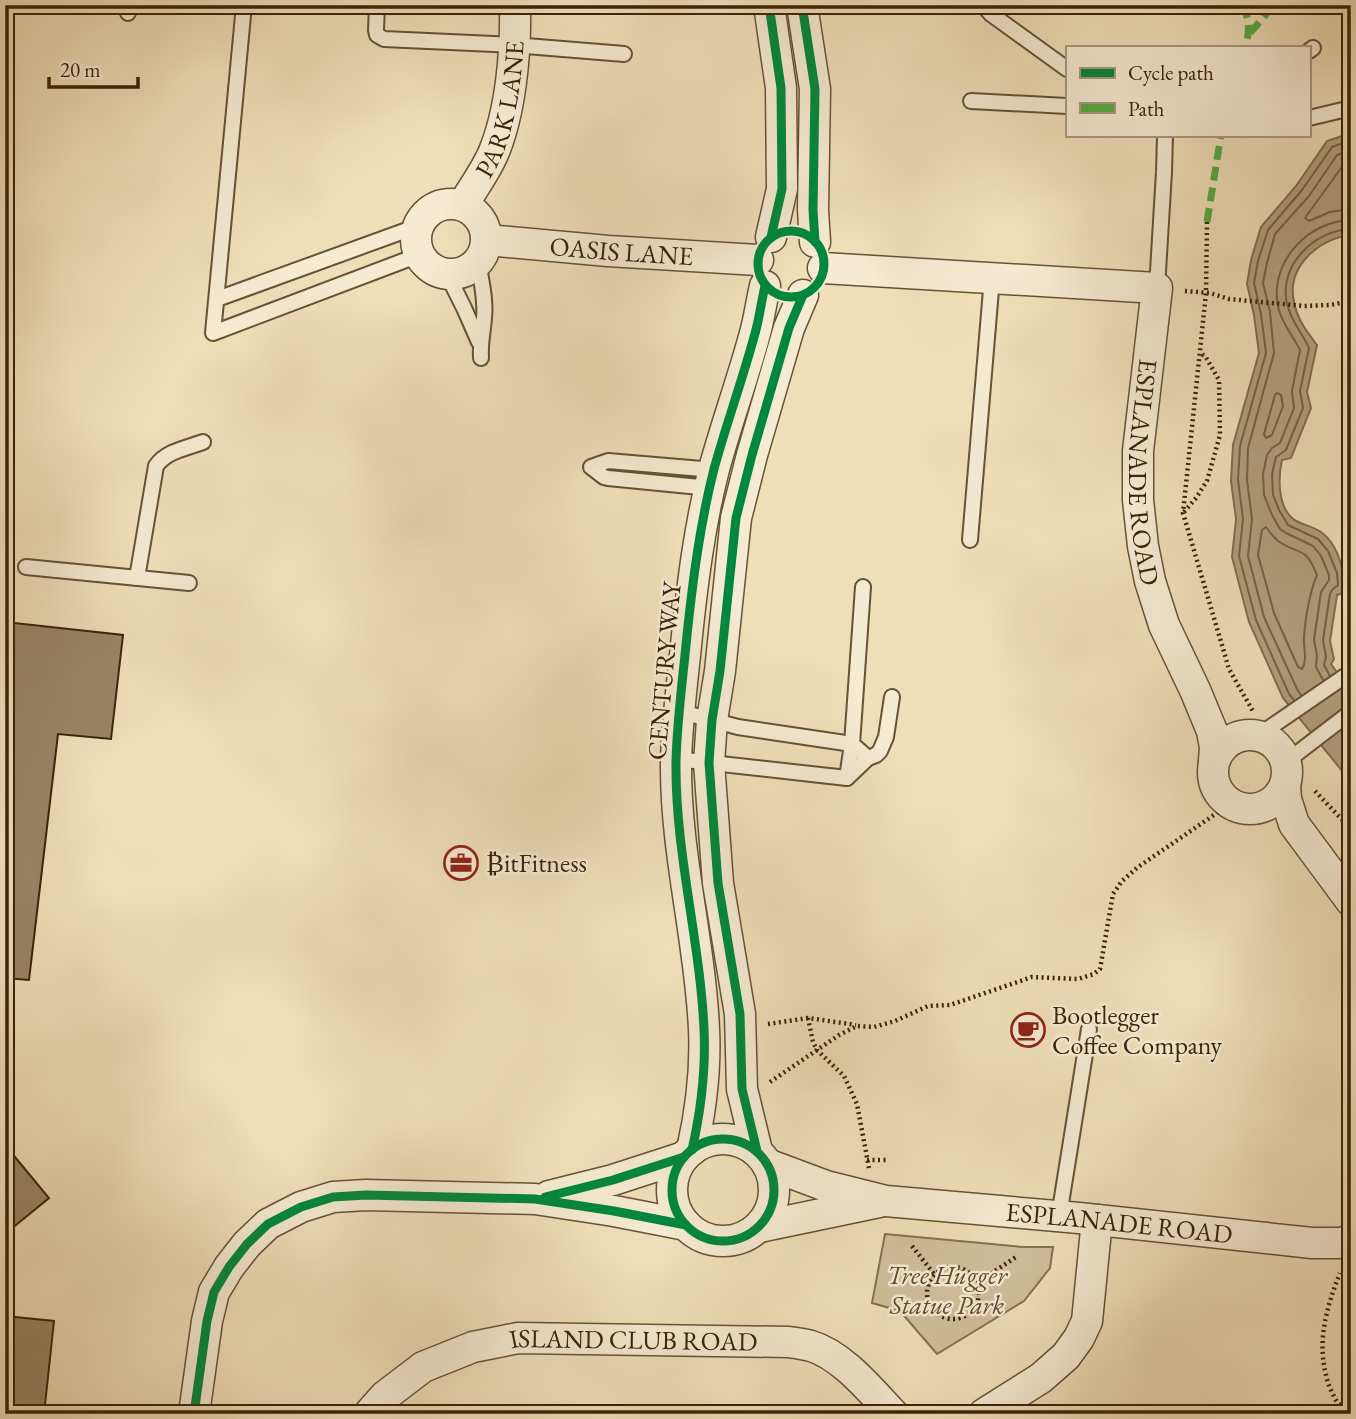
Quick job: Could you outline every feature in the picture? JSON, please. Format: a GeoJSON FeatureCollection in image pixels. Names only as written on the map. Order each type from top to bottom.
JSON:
{"type":"FeatureCollection","features":[{"type":"Feature","properties":{"kind":"street","name":"PARK LANE"},"geometry":{"type":"LineString","coordinates":[[463,205],[483,173],[500,137],[514,45],[515,5]]}},
{"type":"Feature","properties":{"kind":"street","name":"CENTURY WAY"},"geometry":{"type":"LineString","coordinates":[[688,1154],[701,1113],[704,1030],[678,828],[678,711],[691,588],[704,511],[755,336],[765,261],[782,189],[781,88],[769,5]]}},
{"type":"Feature","properties":{"kind":"street"},"geometry":{"type":"LineString","coordinates":[[802,5],[815,89],[813,201],[819,255],[817,284],[803,295],[785,297],[772,292],[765,261],[778,233],[790,231],[805,234],[819,255],[992,278],[1157,288]]}},
{"type":"Feature","properties":{"kind":"street"},"geometry":{"type":"LineString","coordinates":[[452,203],[463,205],[473,210],[485,229],[483,250],[470,269],[447,274],[436,271],[426,265],[419,255],[415,235],[418,226],[432,209],[452,203]]}},
{"type":"Feature","properties":{"kind":"street","name":"OASIS LANE"},"geometry":{"type":"LineString","coordinates":[[483,250],[608,251],[765,261]]}},
{"type":"Feature","properties":{"kind":"street","name":"ESPLANADE ROAD"},"geometry":{"type":"LineString","coordinates":[[1157,288],[1138,451],[1138,500],[1143,546],[1164,625],[1212,731],[1214,761]]}},
{"type":"Feature","properties":{"kind":"street","name":"CENTURY WAY"},"geometry":{"type":"LineString","coordinates":[[762,1157],[742,1088],[740,1014],[718,883],[709,763],[736,518],[789,328],[803,295]]}},
{"type":"Feature","properties":{"kind":"street","name":"ESPLANADE ROAD"},"geometry":{"type":"LineString","coordinates":[[1195,690],[1213,711],[1259,733]]}},
{"type":"Feature","properties":{"kind":"street"},"geometry":{"type":"LineString","coordinates":[[1293,762],[1259,733],[1240,735],[1227,741],[1218,752],[1213,776],[1221,796],[1240,806],[1294,824]]}},
{"type":"Feature","properties":{"kind":"street"},"geometry":{"type":"LineString","coordinates":[[1240,806],[1262,808],[1272,802],[1280,795],[1293,762]]}},
{"type":"Feature","properties":{"kind":"street"},"geometry":{"type":"LineString","coordinates":[[1293,762],[1286,799],[1294,824],[1351,901]]}},
{"type":"Feature","properties":{"kind":"street"},"geometry":{"type":"LineString","coordinates":[[535,1199],[613,1180],[688,1154],[710,1141],[725,1139],[745,1143],[762,1157],[774,1179],[774,1199],[769,1214],[758,1227],[742,1238],[719,1241],[706,1238],[686,1225],[677,1212],[673,1195],[677,1169],[688,1154]]}},
{"type":"Feature","properties":{"kind":"street","name":"ESPLANADE ROAD"},"geometry":{"type":"LineString","coordinates":[[762,1157],[826,1186],[878,1190],[1078,1218],[1312,1243],[1347,1241]]}},
{"type":"Feature","properties":{"kind":"street","name":"ESPLANADE ROAD"},"geometry":{"type":"LineString","coordinates":[[758,1227],[878,1190]]}},
{"type":"Feature","properties":{"kind":"street"},"geometry":{"type":"LineString","coordinates":[[194,1414],[207,1321],[214,1292],[247,1244],[268,1224],[301,1207],[333,1197],[366,1195],[535,1199],[686,1225]]}},
{"type":"Feature","properties":{"kind":"street"},"geometry":{"type":"LineString","coordinates":[[984,1414],[1041,1378],[1066,1356],[1080,1326],[1078,1218]]}},
{"type":"Feature","properties":{"kind":"street","name":"ISLAND CLUB ROAD"},"geometry":{"type":"LineString","coordinates":[[369,1414],[385,1396],[423,1367],[473,1347],[519,1338],[789,1342],[813,1346],[831,1355],[848,1369],[893,1414]]}},
{"type":"Feature","properties":{"kind":"lane"},"geometry":{"type":"LineString","coordinates":[[244,5],[213,333],[419,255]]}},
{"type":"Feature","properties":{"kind":"lane"},"geometry":{"type":"LineString","coordinates":[[377,5],[377,35],[384,39],[514,45],[624,54]]}},
{"type":"Feature","properties":{"kind":"lane"},"geometry":{"type":"LineString","coordinates":[[983,5],[991,15],[1066,68]]}},
{"type":"Feature","properties":{"kind":"lane"},"geometry":{"type":"LineString","coordinates":[[971,101],[1066,106]]}},
{"type":"Feature","properties":{"kind":"lane"},"geometry":{"type":"LineString","coordinates":[[1310,118],[1351,108]]}},
{"type":"Feature","properties":{"kind":"lane"},"geometry":{"type":"LineString","coordinates":[[1157,288],[1164,136]]}},
{"type":"Feature","properties":{"kind":"lane"},"geometry":{"type":"LineString","coordinates":[[217,299],[418,226]]}},
{"type":"Feature","properties":{"kind":"lane"},"geometry":{"type":"LineString","coordinates":[[447,274],[464,308],[480,351],[484,318],[483,250]]}},
{"type":"Feature","properties":{"kind":"lane"},"geometry":{"type":"LineString","coordinates":[[970,540],[992,278]]}},
{"type":"Feature","properties":{"kind":"lane"},"geometry":{"type":"LineString","coordinates":[[137,578],[156,466],[160,459],[167,455],[203,442]]}},
{"type":"Feature","properties":{"kind":"lane"},"geometry":{"type":"LineString","coordinates":[[604,461],[614,461],[712,479],[608,478],[591,467],[604,461]]}},
{"type":"Feature","properties":{"kind":"lane"},"geometry":{"type":"LineString","coordinates":[[26,567],[189,583]]}},
{"type":"Feature","properties":{"kind":"lane"},"geometry":{"type":"LineString","coordinates":[[847,778],[852,744],[863,587]]}},
{"type":"Feature","properties":{"kind":"lane"},"geometry":{"type":"LineString","coordinates":[[1259,733],[1289,716],[1351,672]]}},
{"type":"Feature","properties":{"kind":"lane"},"geometry":{"type":"LineString","coordinates":[[847,778],[868,758],[880,751],[886,737],[892,697]]}},
{"type":"Feature","properties":{"kind":"lane"},"geometry":{"type":"LineString","coordinates":[[678,711],[738,727],[852,744],[868,758]]}},
{"type":"Feature","properties":{"kind":"lane"},"geometry":{"type":"LineString","coordinates":[[1293,762],[1351,712]]}},
{"type":"Feature","properties":{"kind":"lane"},"geometry":{"type":"LineString","coordinates":[[676,759],[847,778]]}},
{"type":"Feature","properties":{"kind":"lane"},"geometry":{"type":"LineString","coordinates":[[1078,1218],[1088,1029]]}},
{"type":"Feature","properties":{"kind":"path"},"geometry":{"type":"LineString","coordinates":[[1207,222],[1206,293],[1183,513],[1229,668],[1253,712],[1259,733]]}},
{"type":"Feature","properties":{"kind":"path"},"geometry":{"type":"LineString","coordinates":[[1157,288],[1206,293],[1229,299],[1304,306],[1351,301]]}},
{"type":"Feature","properties":{"kind":"path"},"geometry":{"type":"LineString","coordinates":[[1183,513],[1207,481],[1220,435],[1219,380],[1205,356],[1199,353]]}},
{"type":"Feature","properties":{"kind":"path"},"geometry":{"type":"LineString","coordinates":[[1293,762],[1351,829]]}},
{"type":"Feature","properties":{"kind":"path"},"geometry":{"type":"LineString","coordinates":[[767,1025],[808,1018],[874,1027],[928,1006],[950,1005],[1032,977],[1078,979],[1094,974],[1100,969],[1114,894],[1122,881],[1138,867],[1240,806]]}},
{"type":"Feature","properties":{"kind":"path"},"geometry":{"type":"LineString","coordinates":[[808,1018],[817,1050],[844,1076],[858,1104],[867,1160],[878,1190]]}},
{"type":"Feature","properties":{"kind":"path"},"geometry":{"type":"LineString","coordinates":[[768,1083],[857,1026]]}},
{"type":"Feature","properties":{"kind":"path"},"geometry":{"type":"LineString","coordinates":[[867,1160],[888,1160]]}},
{"type":"Feature","properties":{"kind":"path"},"geometry":{"type":"LineString","coordinates":[[1339,1406],[1326,1377],[1323,1346],[1325,1316],[1344,1263],[1347,1241]]}},
{"type":"Feature","properties":{"kind":"path"},"geometry":{"type":"LineString","coordinates":[[912,1246],[934,1274]]}},
{"type":"Feature","properties":{"kind":"path"},"geometry":{"type":"LineString","coordinates":[[977,1283],[1016,1257]]}},
{"type":"Feature","properties":{"kind":"path"},"geometry":{"type":"LineString","coordinates":[[953,1266],[964,1269],[972,1274],[977,1283],[977,1303],[971,1312],[962,1317],[952,1320],[942,1317],[933,1311],[928,1302],[928,1282],[943,1268],[953,1266]]}},
{"type":"Feature","properties":{"kind":"path"},"geometry":{"type":"LineString","coordinates":[[1334,1414],[1351,1396]]}},
{"type":"Feature","properties":{"kind":"green space","name":"Tree Hugger Statue Park"},"geometry":{"type":"Polygon","coordinates":[[[885,1234],[1022,1247],[1053,1247],[1050,1268],[1024,1301],[937,1354],[900,1311],[872,1303],[885,1234]]]}},
{"type":"Feature","properties":{"kind":"water"},"geometry":{"type":"Polygon","coordinates":[[[1351,133],[1351,235],[1339,237],[1317,248],[1300,266],[1295,277],[1295,308],[1317,345],[1307,392],[1311,408],[1291,458],[1282,460],[1280,493],[1290,516],[1327,537],[1342,568],[1345,592],[1337,595],[1330,641],[1334,659],[1331,664],[1351,692],[1351,782],[1283,698],[1249,622],[1232,557],[1236,519],[1231,481],[1233,445],[1259,353],[1247,284],[1261,227],[1296,186],[1327,141],[1351,133]]]}},
{"type":"Feature","properties":{"kind":"building"},"geometry":{"type":"Polygon","coordinates":[[[5,622],[123,635],[111,739],[58,734],[29,980],[5,978],[5,622]]]}},
{"type":"Feature","properties":{"kind":"building"},"geometry":{"type":"Polygon","coordinates":[[[5,1145],[49,1198],[5,1234],[5,1145]]]}},
{"type":"Feature","properties":{"kind":"building"},"geometry":{"type":"Polygon","coordinates":[[[5,1316],[54,1321],[44,1414],[5,1414],[5,1316]]]}},
{"type":"Feature","properties":{"kind":"marked path"},"geometry":{"type":"LineString","coordinates":[[1242,5],[1248,26],[1245,46]]}},
{"type":"Feature","properties":{"kind":"marked path"},"geometry":{"type":"LineString","coordinates":[[1250,33],[1274,5]]}},
{"type":"Feature","properties":{"kind":"marked path"},"geometry":{"type":"LineString","coordinates":[[1207,222],[1221,136]]}},
{"type":"Feature","properties":{"kind":"cycle path"},"geometry":{"type":"LineString","coordinates":[[769,5],[781,88],[782,189],[771,237]]}},
{"type":"Feature","properties":{"kind":"cycle path"},"geometry":{"type":"LineString","coordinates":[[802,5],[815,89],[815,242]]}},
{"type":"Feature","properties":{"kind":"cycle path"},"geometry":{"type":"LineString","coordinates":[[785,231],[797,231],[809,236],[819,246],[824,264],[822,277],[809,292],[797,297],[785,297],[773,292],[763,282],[758,270],[758,258],[763,246],[773,236],[785,231]]}},
{"type":"Feature","properties":{"kind":"cycle path"},"geometry":{"type":"LineString","coordinates":[[692,1150],[702,1090],[704,1029],[698,962],[679,829],[676,762],[679,714],[692,593],[705,510],[714,469],[756,331],[765,286]]}},
{"type":"Feature","properties":{"kind":"cycle path"},"geometry":{"type":"LineString","coordinates":[[757,1151],[742,1089],[740,1014],[718,883],[709,763],[736,518],[789,328],[803,295]]}},
{"type":"Feature","properties":{"kind":"cycle path"},"geometry":{"type":"LineString","coordinates":[[723,1139],[743,1143],[759,1154],[770,1170],[774,1190],[770,1210],[759,1226],[743,1237],[723,1241],[703,1237],[687,1226],[676,1210],[672,1190],[676,1170],[687,1154],[703,1143],[723,1139]]}},
{"type":"Feature","properties":{"kind":"cycle path"},"geometry":{"type":"LineString","coordinates":[[545,1197],[613,1180],[684,1157]]}},
{"type":"Feature","properties":{"kind":"cycle path"},"geometry":{"type":"LineString","coordinates":[[194,1414],[207,1321],[214,1292],[247,1244],[268,1224],[301,1207],[333,1197],[366,1195],[535,1199],[686,1225]]}},
{"type":"Feature","properties":{"kind":"place","name":"₿itFitness"},"geometry":{"type":"Point","coordinates":[461,863]}},
{"type":"Feature","properties":{"kind":"place","name":"Bootlegger Coffee Company"},"geometry":{"type":"Point","coordinates":[1028,1030]}}]}
